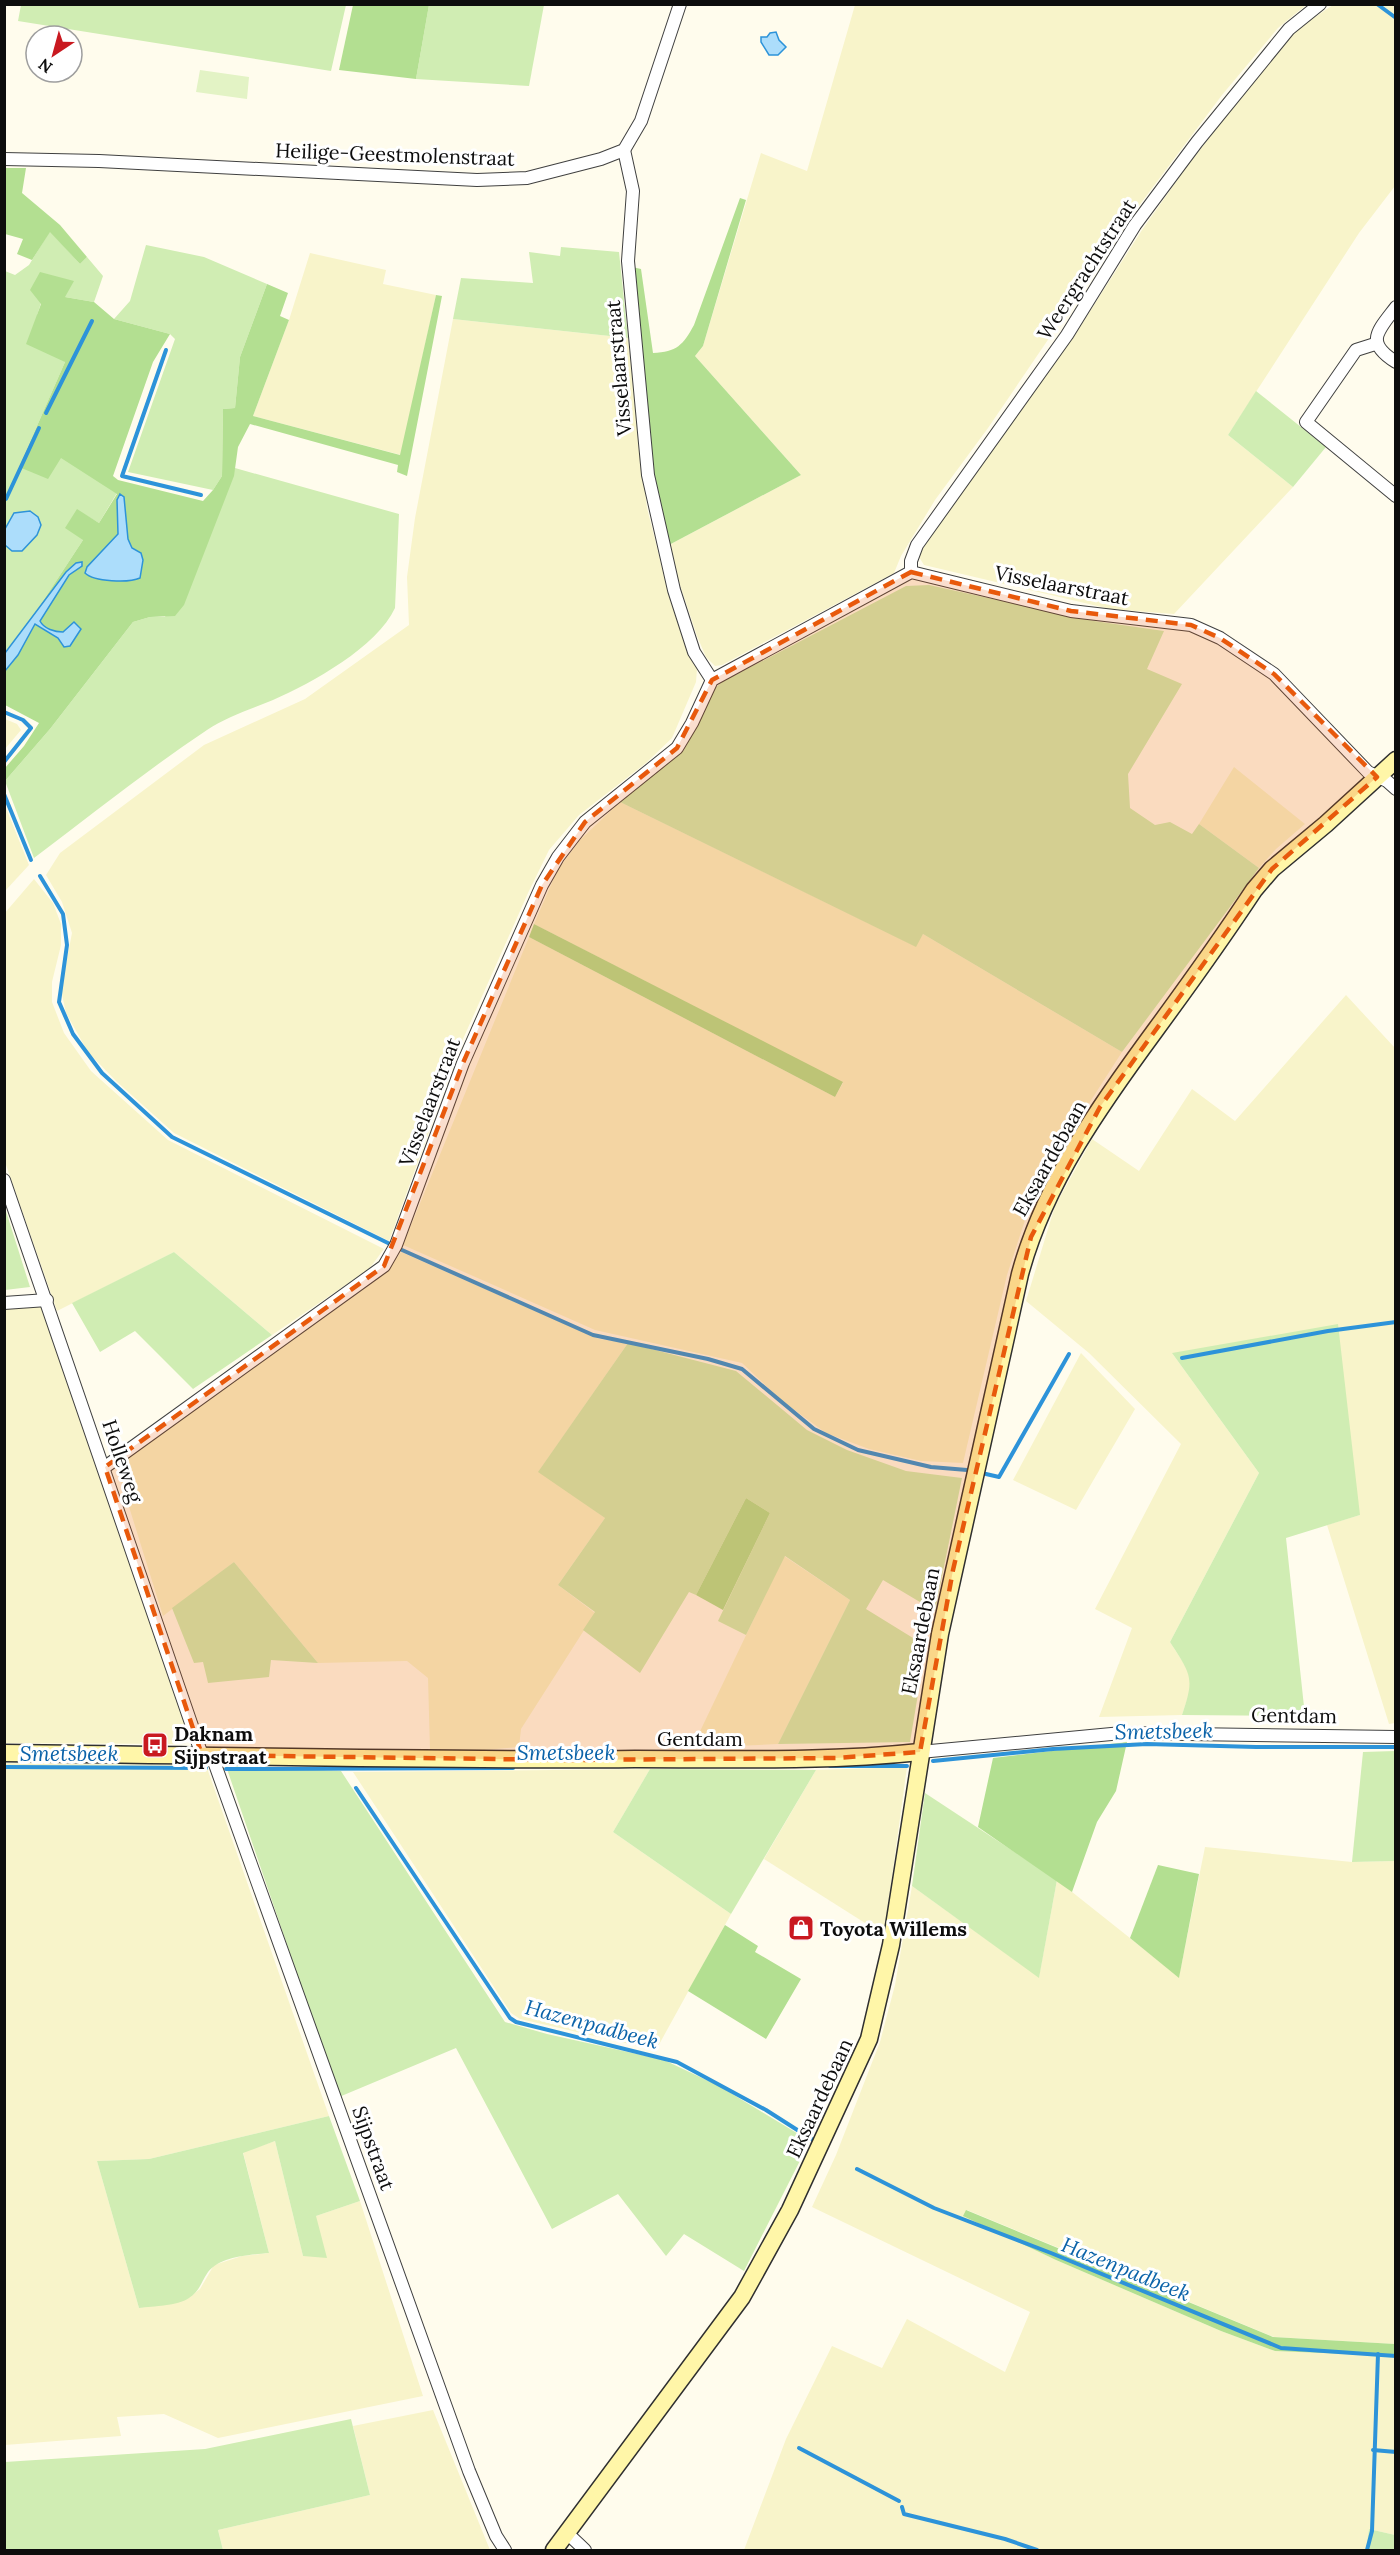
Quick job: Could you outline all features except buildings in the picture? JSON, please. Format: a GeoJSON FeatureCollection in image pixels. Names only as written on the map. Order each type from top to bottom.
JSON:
{"type":"FeatureCollection","features":[{"type":"Feature","properties":{"kind":"main road","name":"Eksaardebaan"},"geometry":{"type":"LineString","coordinates":[[554,2550],[742,2297],[785,2220],[860,2064],[869,2039],[885,1976],[939,1634],[1010,1313],[1024,1257],[1045,1204],[1100,1107],[1254,890],[1272,870],[1395,760]]}},
{"type":"Feature","properties":{"kind":"main road","name":"Gentdam"},"geometry":{"type":"LineString","coordinates":[[4,1753],[579,1760],[836,1758],[920,1752]]}},
{"type":"Feature","properties":{"kind":"street"},"geometry":{"type":"LineString","coordinates":[[624,150],[640,121],[680,4]]}},
{"type":"Feature","properties":{"kind":"street","name":"Weergrachtstraat"},"geometry":{"type":"LineString","coordinates":[[910,572],[917,545],[1067,335],[1135,225],[1204,133],[1289,28],[1320,4]]}},
{"type":"Feature","properties":{"kind":"street","name":"Heilige-Geestmolenstraat"},"geometry":{"type":"LineString","coordinates":[[4,159],[110,161],[477,180],[527,178],[601,159],[624,150]]}},
{"type":"Feature","properties":{"kind":"street","name":"Visselaarstraat"},"geometry":{"type":"LineString","coordinates":[[105,1467],[384,1266],[396,1245],[464,1063],[543,885],[558,857],[585,822],[677,748],[692,723],[712,680],[694,652],[674,590],[648,475],[628,261],[633,191],[624,150]]}},
{"type":"Feature","properties":{"kind":"street"},"geometry":{"type":"LineString","coordinates":[[1395,307],[1376,336],[1375,344],[1383,354],[1395,362]]}},
{"type":"Feature","properties":{"kind":"street"},"geometry":{"type":"LineString","coordinates":[[1375,344],[1356,350],[1306,422],[1395,496]]}},
{"type":"Feature","properties":{"kind":"street"},"geometry":{"type":"LineString","coordinates":[[712,680],[910,572]]}},
{"type":"Feature","properties":{"kind":"street","name":"Visselaarstraat"},"geometry":{"type":"LineString","coordinates":[[910,572],[1071,611],[1191,625],[1220,638],[1274,674],[1368,772],[1387,781],[1395,789]]}},
{"type":"Feature","properties":{"kind":"street","name":"Holleweg"},"geometry":{"type":"LineString","coordinates":[[4,1180],[207,1756]]}},
{"type":"Feature","properties":{"kind":"street"},"geometry":{"type":"LineString","coordinates":[[4,1303],[47,1300]]}},
{"type":"Feature","properties":{"kind":"street","name":"Gentdam"},"geometry":{"type":"LineString","coordinates":[[920,1752],[1122,1733],[1395,1737]]}},
{"type":"Feature","properties":{"kind":"street","name":"Sijpstraat"},"geometry":{"type":"LineString","coordinates":[[207,1756],[469,2471],[496,2536],[505,2550]]}},
{"type":"Feature","properties":{"kind":"street"},"geometry":{"type":"LineString","coordinates":[[567,2533],[585,2550]]}},
{"type":"Feature","properties":{"kind":"highlighted area"},"geometry":{"type":"Polygon","coordinates":[[[911,572],[1071,611],[1191,625],[1220,638],[1274,674],[1377,777],[1272,869],[1100,1107],[1031,1237],[953,1570],[920,1752],[836,1758],[567,1760],[202,1755],[105,1467],[384,1266],[463,1063],[542,885],[585,822],[677,748],[712,680],[911,572]]]}},
{"type":"Feature","properties":{"kind":"shaded area"},"geometry":{"type":"Polygon","coordinates":[[[855,5],[1306,5],[1278,28],[1222,95],[1141,203],[988,428],[935,500],[901,556],[894,573],[722,665],[715,666],[706,657],[697,636],[667,546],[801,475],[695,356],[703,346],[761,153],[807,171],[855,5]]]}},
{"type":"Feature","properties":{"kind":"shaded area"},"geometry":{"type":"Polygon","coordinates":[[[1333,5],[1395,5],[1395,186],[1359,233],[1228,435],[1293,487],[1174,614],[1110,609],[924,565],[919,557],[923,547],[1076,333],[1142,230],[1185,169],[1285,40],[1333,5]]]}},
{"type":"Feature","properties":{"kind":"shaded area"},"geometry":{"type":"Polygon","coordinates":[[[310,253],[386,270],[383,284],[436,295],[401,455],[253,416],[289,320],[310,253]]]}},
{"type":"Feature","properties":{"kind":"shaded area"},"geometry":{"type":"Polygon","coordinates":[[[453,319],[628,338],[647,508],[671,603],[697,669],[696,682],[672,738],[646,763],[579,815],[549,850],[463,1039],[389,1241],[174,1133],[116,1081],[88,1052],[66,1013],[61,990],[72,933],[62,902],[46,875],[60,853],[204,745],[305,699],[409,625],[407,577],[415,518],[453,319]]]}},
{"type":"Feature","properties":{"kind":"shaded area"},"geometry":{"type":"Polygon","coordinates":[[[5,719],[17,724],[21,730],[5,749],[5,719]]]}},
{"type":"Feature","properties":{"kind":"shaded area"},"geometry":{"type":"Polygon","coordinates":[[[1234,767],[1305,824],[1276,849],[1259,868],[1199,824],[1234,767]]]}},
{"type":"Feature","properties":{"kind":"shaded area"},"geometry":{"type":"Polygon","coordinates":[[[620,802],[915,946],[923,934],[1122,1052],[1054,1158],[1027,1214],[1007,1275],[963,1463],[921,1461],[869,1449],[826,1433],[781,1400],[742,1363],[595,1330],[403,1245],[529,937],[835,1097],[843,1083],[534,924],[557,871],[580,840],[620,802]]]}},
{"type":"Feature","properties":{"kind":"shaded area"},"geometry":{"type":"Polygon","coordinates":[[[4,803],[29,865],[5,891],[4,891],[4,803]]]}},
{"type":"Feature","properties":{"kind":"shaded area"},"geometry":{"type":"Polygon","coordinates":[[[34,879],[53,903],[61,924],[61,945],[52,982],[52,1002],[64,1033],[91,1071],[168,1140],[384,1249],[369,1269],[272,1335],[174,1252],[57,1311],[5,1162],[4,914],[34,879]]]}},
{"type":"Feature","properties":{"kind":"shaded area"},"geometry":{"type":"Polygon","coordinates":[[[1346,995],[1395,1048],[1395,1723],[1389,1724],[1327,1525],[1360,1515],[1172,1353],[1259,1473],[1170,1642],[1190,1673],[1190,1691],[1182,1715],[1099,1717],[1132,1628],[1095,1609],[1181,1444],[1089,1353],[1026,1301],[1055,1206],[1092,1139],[1139,1171],[1192,1089],[1235,1121],[1346,995]]]}},
{"type":"Feature","properties":{"kind":"shaded area"},"geometry":{"type":"Polygon","coordinates":[[[401,1252],[599,1339],[628,1343],[539,1471],[605,1518],[558,1585],[595,1613],[521,1729],[519,1747],[462,1752],[430,1750],[428,1678],[407,1661],[318,1663],[234,1562],[163,1616],[121,1481],[119,1465],[124,1459],[371,1284],[390,1268],[401,1252]]]}},
{"type":"Feature","properties":{"kind":"shaded area"},"geometry":{"type":"Polygon","coordinates":[[[5,1306],[40,1306],[46,1312],[189,1734],[188,1741],[184,1744],[5,1743],[5,1306]]]}},
{"type":"Feature","properties":{"kind":"shaded area"},"geometry":{"type":"Polygon","coordinates":[[[1081,1353],[1135,1409],[1076,1510],[1013,1480],[1081,1353]]]}},
{"type":"Feature","properties":{"kind":"shaded area"},"geometry":{"type":"Polygon","coordinates":[[[784,1556],[850,1600],[778,1744],[692,1748],[784,1556]]]}},
{"type":"Feature","properties":{"kind":"shaded area"},"geometry":{"type":"Polygon","coordinates":[[[5,1763],[206,1765],[329,2116],[149,2159],[97,2161],[139,2308],[187,2299],[200,2289],[214,2265],[242,2256],[269,2253],[243,2152],[275,2141],[303,2256],[316,2216],[360,2201],[423,2396],[218,2438],[164,2414],[117,2417],[121,2436],[5,2445],[5,1763]]]}},
{"type":"Feature","properties":{"kind":"shaded area"},"geometry":{"type":"Polygon","coordinates":[[[907,1767],[884,1935],[764,1859],[816,1770],[907,1767]]]}},
{"type":"Feature","properties":{"kind":"shaded area"},"geometry":{"type":"Polygon","coordinates":[[[650,1769],[613,1832],[731,1914],[656,2050],[520,2019],[511,2013],[353,1772],[650,1769]]]}},
{"type":"Feature","properties":{"kind":"shaded area"},"geometry":{"type":"Polygon","coordinates":[[[1205,1847],[1352,1862],[1395,1861],[1395,2344],[1274,2337],[967,2210],[964,2216],[1056,2260],[1221,2331],[1275,2351],[1395,2356],[1395,2535],[1369,2529],[1366,2550],[744,2550],[786,2439],[832,2346],[882,2368],[907,2319],[1005,2372],[1030,2312],[812,2207],[836,2155],[880,2042],[895,1985],[912,1886],[1039,1977],[1057,1880],[1179,1977],[1205,1847]]]}},
{"type":"Feature","properties":{"kind":"shaded area"},"geometry":{"type":"Polygon","coordinates":[[[433,2410],[490,2550],[223,2550],[218,2530],[370,2495],[353,2426],[433,2410]]]}},
{"type":"Feature","properties":{"kind":"green space"},"geometry":{"type":"Polygon","coordinates":[[[21,4],[346,5],[331,71],[84,32],[84,24],[37,24],[18,21],[21,4]]]}},
{"type":"Feature","properties":{"kind":"green space"},"geometry":{"type":"Polygon","coordinates":[[[353,5],[429,5],[416,79],[339,70],[353,5]]]}},
{"type":"Feature","properties":{"kind":"green space"},"geometry":{"type":"Polygon","coordinates":[[[429,5],[544,5],[529,86],[416,79],[429,5]]]}},
{"type":"Feature","properties":{"kind":"green space"},"geometry":{"type":"Polygon","coordinates":[[[200,70],[249,77],[247,99],[196,92],[200,70]]]}},
{"type":"Feature","properties":{"kind":"green space"},"geometry":{"type":"Polygon","coordinates":[[[5,168],[26,168],[22,193],[60,225],[87,257],[80,264],[50,232],[32,260],[17,254],[23,239],[5,234],[5,168]]]}},
{"type":"Feature","properties":{"kind":"green space"},"geometry":{"type":"Polygon","coordinates":[[[740,198],[746,200],[703,346],[695,356],[801,475],[667,546],[654,479],[632,267],[641,269],[653,353],[674,349],[683,342],[694,325],[740,198]]]}},
{"type":"Feature","properties":{"kind":"green space"},"geometry":{"type":"Polygon","coordinates":[[[50,231],[80,264],[87,257],[103,276],[94,302],[65,297],[41,303],[37,315],[65,362],[19,467],[61,457],[117,493],[99,523],[77,510],[83,540],[5,659],[5,271],[15,275],[29,265],[50,231]]]}},
{"type":"Feature","properties":{"kind":"green space"},"geometry":{"type":"Polygon","coordinates":[[[146,245],[204,257],[267,284],[240,357],[235,408],[223,409],[222,476],[213,490],[128,472],[175,339],[170,334],[114,319],[130,301],[146,245]]]}},
{"type":"Feature","properties":{"kind":"green space"},"geometry":{"type":"Polygon","coordinates":[[[561,247],[619,252],[628,338],[453,319],[461,278],[533,283],[529,252],[560,256],[561,247]]]}},
{"type":"Feature","properties":{"kind":"green space"},"geometry":{"type":"Polygon","coordinates":[[[40,272],[74,281],[65,297],[94,302],[114,319],[170,334],[153,362],[113,476],[118,480],[203,501],[222,476],[223,409],[235,408],[240,357],[267,284],[288,293],[280,316],[289,320],[253,416],[400,455],[436,295],[442,296],[407,476],[397,472],[398,465],[250,424],[238,447],[234,476],[184,605],[175,616],[150,617],[133,622],[50,729],[5,781],[5,768],[24,746],[39,723],[5,705],[5,659],[83,540],[65,528],[77,509],[99,523],[117,494],[61,458],[48,479],[19,467],[65,362],[26,344],[41,304],[30,290],[40,272]]]}},
{"type":"Feature","properties":{"kind":"green space"},"geometry":{"type":"Polygon","coordinates":[[[1256,391],[1326,447],[1293,487],[1228,435],[1256,391]]]}},
{"type":"Feature","properties":{"kind":"green space"},"geometry":{"type":"Polygon","coordinates":[[[235,468],[399,514],[395,608],[374,636],[342,662],[289,693],[214,725],[34,858],[5,781],[50,729],[133,622],[150,617],[165,617],[222,505],[235,468]]]}},
{"type":"Feature","properties":{"kind":"green space"},"geometry":{"type":"Polygon","coordinates":[[[929,585],[1094,621],[1164,631],[1147,669],[1182,684],[1128,774],[1130,808],[1155,825],[1170,822],[1192,834],[1199,824],[1259,868],[1122,1052],[923,934],[916,947],[620,802],[684,750],[714,689],[722,682],[906,586],[929,585]]]}},
{"type":"Feature","properties":{"kind":"green space"},"geometry":{"type":"Polygon","coordinates":[[[534,924],[843,1082],[835,1097],[529,937],[534,924]]]}},
{"type":"Feature","properties":{"kind":"green space"},"geometry":{"type":"Polygon","coordinates":[[[5,1208],[30,1287],[5,1290],[5,1208]]]}},
{"type":"Feature","properties":{"kind":"green space"},"geometry":{"type":"Polygon","coordinates":[[[174,1252],[272,1335],[193,1389],[135,1331],[100,1352],[72,1303],[174,1252]]]}},
{"type":"Feature","properties":{"kind":"green space"},"geometry":{"type":"Polygon","coordinates":[[[1338,1324],[1360,1515],[1286,1538],[1305,1716],[1182,1715],[1189,1692],[1189,1677],[1183,1662],[1170,1642],[1259,1473],[1172,1353],[1338,1324]]]}},
{"type":"Feature","properties":{"kind":"green space"},"geometry":{"type":"Polygon","coordinates":[[[628,1343],[736,1371],[807,1430],[847,1450],[906,1471],[962,1478],[935,1611],[883,1580],[866,1609],[926,1646],[910,1742],[778,1744],[850,1600],[785,1556],[746,1635],[718,1621],[770,1513],[746,1498],[696,1595],[689,1592],[640,1673],[583,1630],[595,1612],[558,1585],[605,1518],[538,1472],[628,1343]]]}},
{"type":"Feature","properties":{"kind":"green space"},"geometry":{"type":"Polygon","coordinates":[[[746,1498],[770,1513],[723,1610],[696,1595],[746,1498]]]}},
{"type":"Feature","properties":{"kind":"green space"},"geometry":{"type":"Polygon","coordinates":[[[234,1562],[318,1663],[271,1660],[269,1677],[208,1683],[203,1662],[194,1663],[172,1608],[234,1562]]]}},
{"type":"Feature","properties":{"kind":"green space"},"geometry":{"type":"Polygon","coordinates":[[[1127,1742],[1116,1791],[1097,1822],[1072,1892],[978,1827],[993,1758],[1127,1742]]]}},
{"type":"Feature","properties":{"kind":"green space"},"geometry":{"type":"Polygon","coordinates":[[[1395,1751],[1395,1861],[1352,1862],[1363,1752],[1395,1751]]]}},
{"type":"Feature","properties":{"kind":"green space"},"geometry":{"type":"Polygon","coordinates":[[[226,1766],[341,1771],[505,2022],[547,2034],[664,2060],[719,2086],[810,2141],[744,2271],[684,2234],[666,2256],[618,2194],[552,2229],[456,2048],[339,2097],[226,1766]]]}},
{"type":"Feature","properties":{"kind":"green space"},"geometry":{"type":"Polygon","coordinates":[[[650,1769],[816,1770],[731,1914],[613,1832],[650,1769]]]}},
{"type":"Feature","properties":{"kind":"green space"},"geometry":{"type":"Polygon","coordinates":[[[925,1793],[1057,1880],[1039,1978],[912,1886],[925,1793]]]}},
{"type":"Feature","properties":{"kind":"green space"},"geometry":{"type":"Polygon","coordinates":[[[1158,1865],[1199,1874],[1179,1978],[1130,1938],[1158,1865]]]}},
{"type":"Feature","properties":{"kind":"green space"},"geometry":{"type":"Polygon","coordinates":[[[725,1925],[758,1946],[755,1952],[801,1979],[766,2039],[688,1991],[725,1925]]]}},
{"type":"Feature","properties":{"kind":"green space"},"geometry":{"type":"Polygon","coordinates":[[[329,2116],[360,2201],[316,2216],[327,2258],[303,2256],[275,2141],[243,2153],[269,2253],[236,2257],[220,2263],[208,2272],[196,2292],[184,2301],[139,2308],[97,2161],[149,2159],[329,2116]]]}},
{"type":"Feature","properties":{"kind":"green space"},"geometry":{"type":"Polygon","coordinates":[[[966,2210],[1273,2337],[1395,2344],[1395,2356],[1275,2351],[1221,2331],[1056,2260],[963,2216],[966,2210]]]}},
{"type":"Feature","properties":{"kind":"green space"},"geometry":{"type":"Polygon","coordinates":[[[351,2419],[370,2495],[218,2530],[223,2550],[5,2550],[5,2462],[205,2449],[351,2419]]]}},
{"type":"Feature","properties":{"kind":"green space"},"geometry":{"type":"Polygon","coordinates":[[[1369,2529],[1395,2535],[1395,2550],[1366,2550],[1369,2529]]]}},
{"type":"Feature","properties":{"kind":"water"},"geometry":{"type":"Polygon","coordinates":[[[776,32],[779,40],[786,47],[778,55],[769,55],[761,42],[761,37],[767,37],[770,33],[776,32]]]}},
{"type":"Feature","properties":{"kind":"water"},"geometry":{"type":"Polygon","coordinates":[[[120,494],[124,497],[128,539],[132,548],[141,553],[143,560],[140,578],[120,581],[89,576],[85,573],[87,567],[118,534],[117,500],[120,494]]]}},
{"type":"Feature","properties":{"kind":"water"},"geometry":{"type":"Polygon","coordinates":[[[30,511],[38,517],[41,525],[37,535],[22,551],[12,551],[5,545],[5,529],[14,513],[30,511]]]}},
{"type":"Feature","properties":{"kind":"water"},"geometry":{"type":"Polygon","coordinates":[[[82,562],[82,566],[69,575],[40,621],[50,630],[63,632],[74,622],[81,629],[70,646],[64,647],[58,638],[35,624],[18,655],[5,671],[5,653],[66,572],[76,563],[82,562]]]}},
{"type":"Feature","properties":{"kind":"waterway"},"geometry":{"type":"LineString","coordinates":[[1377,4],[1396,18]]}},
{"type":"Feature","properties":{"kind":"waterway"},"geometry":{"type":"LineString","coordinates":[[46,413],[92,321]]}},
{"type":"Feature","properties":{"kind":"waterway"},"geometry":{"type":"LineString","coordinates":[[166,350],[122,476],[201,495]]}},
{"type":"Feature","properties":{"kind":"waterway"},"geometry":{"type":"LineString","coordinates":[[4,499],[39,428]]}},
{"type":"Feature","properties":{"kind":"waterway"},"geometry":{"type":"LineString","coordinates":[[4,712],[23,720],[31,728],[4,762]]}},
{"type":"Feature","properties":{"kind":"waterway"},"geometry":{"type":"LineString","coordinates":[[4,794],[31,860]]}},
{"type":"Feature","properties":{"kind":"waterway"},"geometry":{"type":"LineString","coordinates":[[40,876],[63,914],[67,945],[59,1002],[73,1034],[102,1073],[172,1137],[392,1245]]}},
{"type":"Feature","properties":{"kind":"waterway"},"geometry":{"type":"LineString","coordinates":[[402,1250],[593,1335],[708,1359],[742,1369],[814,1429],[858,1450],[931,1467],[967,1470]]}},
{"type":"Feature","properties":{"kind":"waterway"},"geometry":{"type":"LineString","coordinates":[[1182,1358],[1328,1331],[1396,1322]]}},
{"type":"Feature","properties":{"kind":"waterway"},"geometry":{"type":"LineString","coordinates":[[986,1474],[999,1477],[1069,1354]]}},
{"type":"Feature","properties":{"kind":"waterway","name":"Smetsbeek"},"geometry":{"type":"LineString","coordinates":[[933,1761],[1053,1749],[1147,1744],[1396,1747]]}},
{"type":"Feature","properties":{"kind":"waterway","name":"Smetsbeek"},"geometry":{"type":"LineString","coordinates":[[830,1766],[907,1766]]}},
{"type":"Feature","properties":{"kind":"waterway","name":"Smetsbeek"},"geometry":{"type":"LineString","coordinates":[[4,1767],[206,1768]]}},
{"type":"Feature","properties":{"kind":"waterway","name":"Smetsbeek"},"geometry":{"type":"LineString","coordinates":[[226,1769],[513,1768]]}},
{"type":"Feature","properties":{"kind":"waterway","name":"Hazenpadbeek"},"geometry":{"type":"LineString","coordinates":[[356,1788],[510,2018],[516,2022],[677,2062],[766,2110],[813,2140]]}},
{"type":"Feature","properties":{"kind":"waterway","name":"Hazenpadbeek"},"geometry":{"type":"LineString","coordinates":[[857,2169],[934,2208],[1051,2253],[1281,2348],[1396,2356]]}},
{"type":"Feature","properties":{"kind":"waterway"},"geometry":{"type":"LineString","coordinates":[[1367,2550],[1372,2531],[1378,2354]]}},
{"type":"Feature","properties":{"kind":"waterway"},"geometry":{"type":"LineString","coordinates":[[799,2448],[899,2501]]}},
{"type":"Feature","properties":{"kind":"waterway"},"geometry":{"type":"LineString","coordinates":[[1373,2450],[1396,2452]]}},
{"type":"Feature","properties":{"kind":"waterway"},"geometry":{"type":"LineString","coordinates":[[902,2507],[904,2514],[1005,2539],[1037,2550]]}},
{"type":"Feature","properties":{"kind":"place","name":"Daknam Sijpstraat"},"geometry":{"type":"Point","coordinates":[155,1745]}},
{"type":"Feature","properties":{"kind":"place","name":"Toyota Willems"},"geometry":{"type":"Point","coordinates":[801,1928]}}]}
